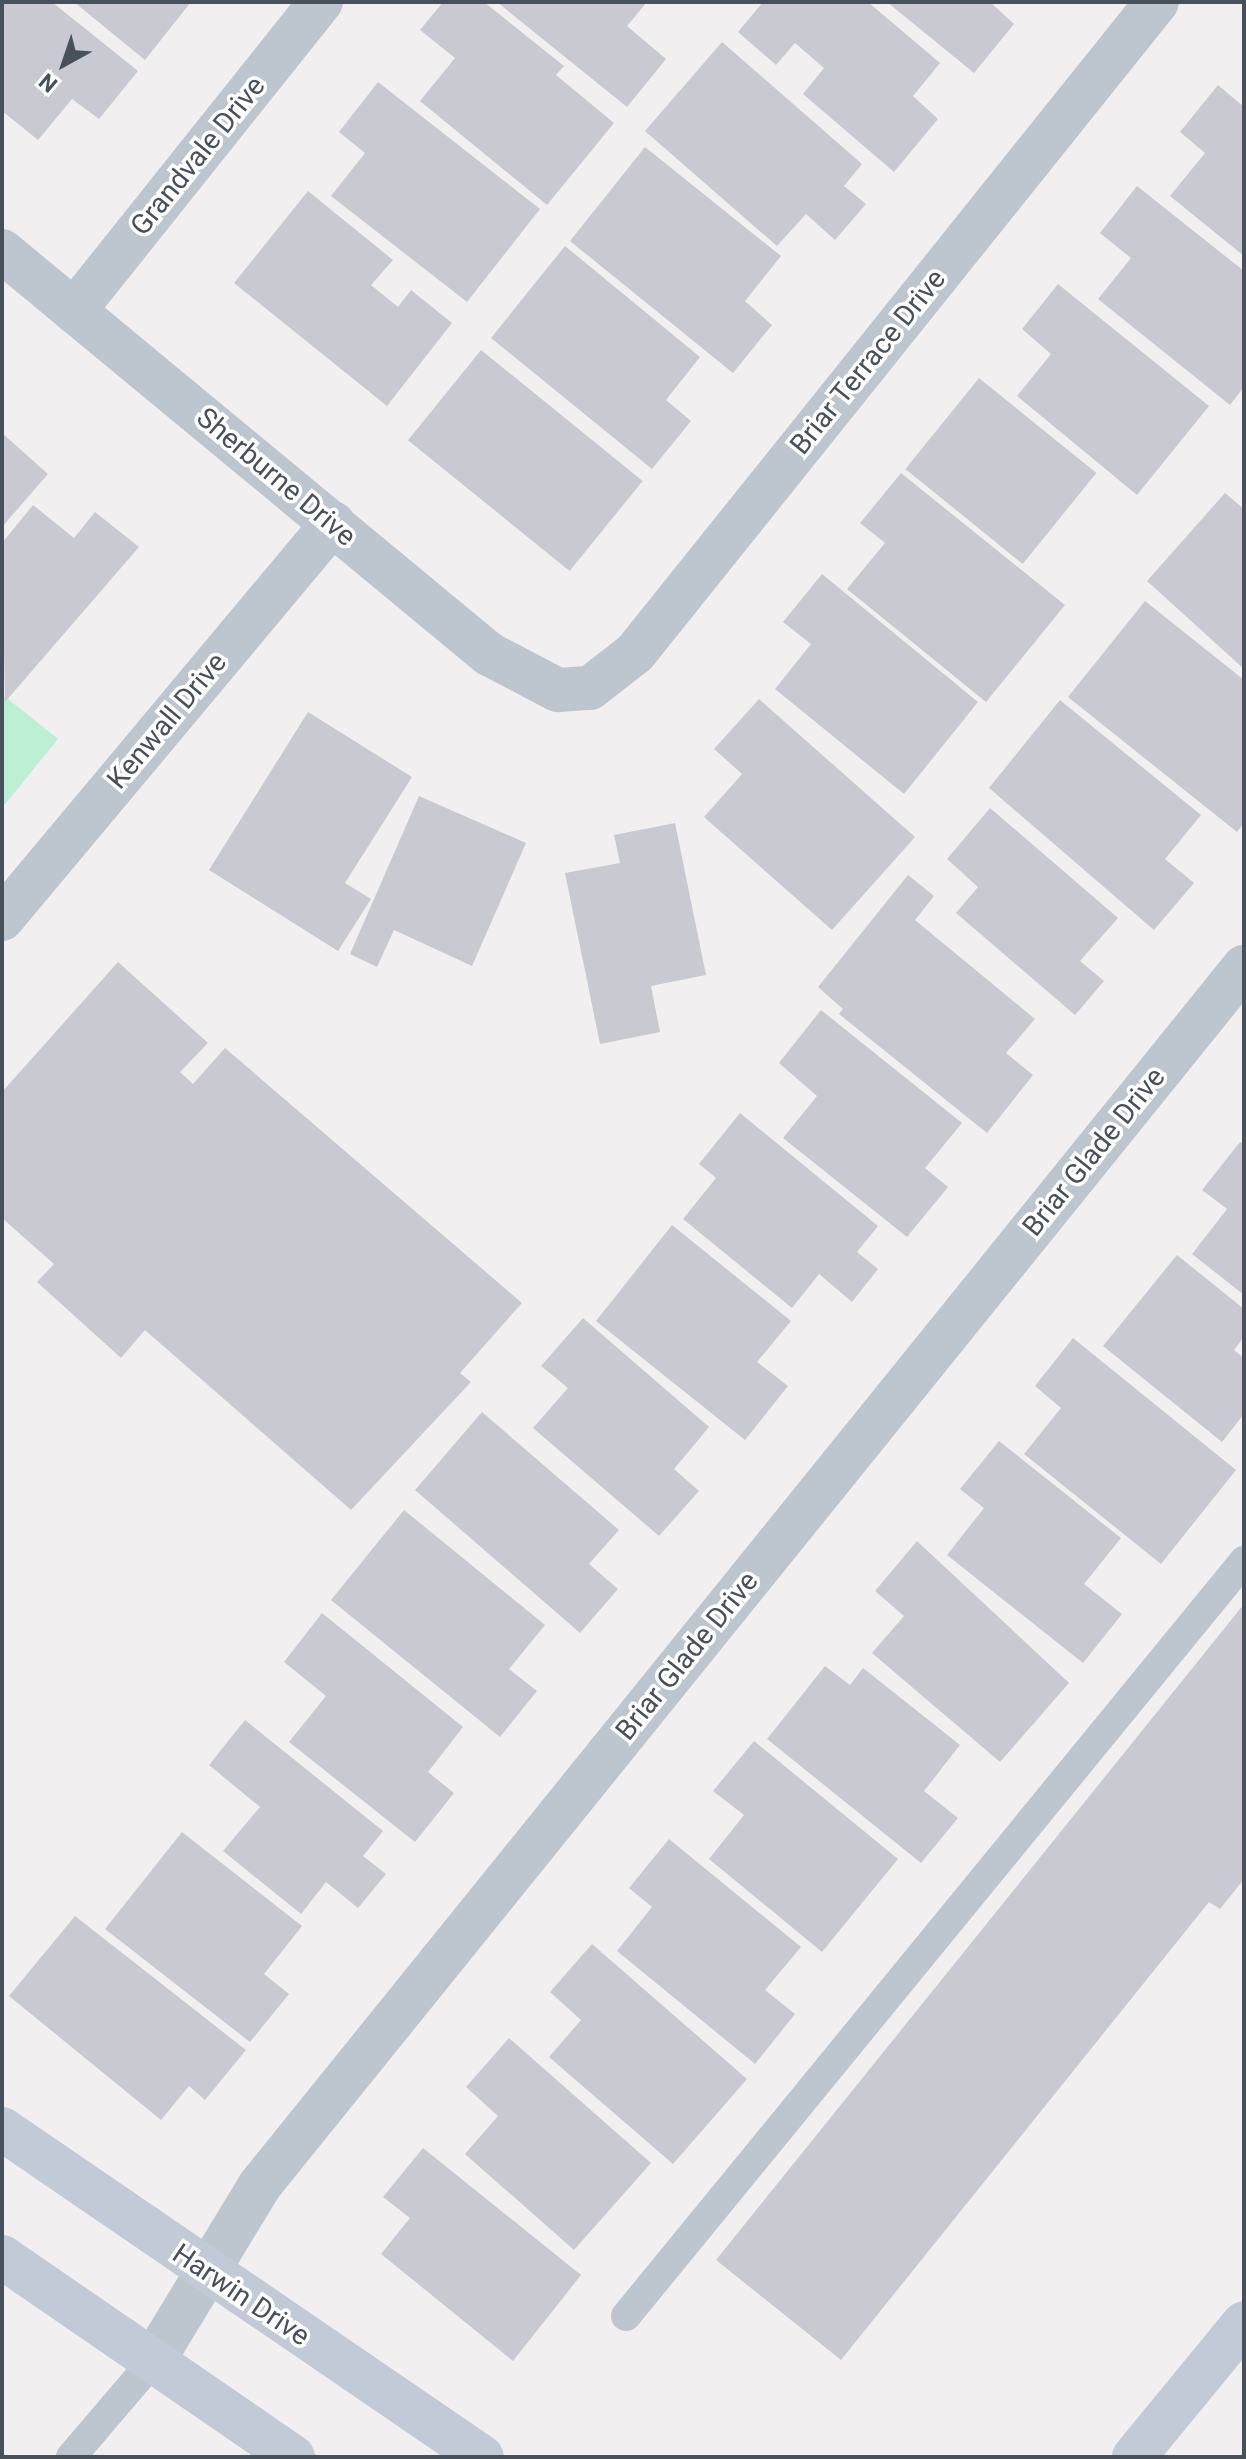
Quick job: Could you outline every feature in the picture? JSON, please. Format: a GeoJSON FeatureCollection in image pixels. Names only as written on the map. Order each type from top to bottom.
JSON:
{"type":"FeatureCollection","features":[{"type":"Feature","properties":{"kind":"main road","name":"Harwin Drive"},"geometry":{"type":"LineString","coordinates":[[2,2129],[202,2271],[482,2457]]}},
{"type":"Feature","properties":{"kind":"main road"},"geometry":{"type":"LineString","coordinates":[[2,2257],[293,2457]]}},
{"type":"Feature","properties":{"kind":"main road"},"geometry":{"type":"LineString","coordinates":[[1134,2457],[1244,2323]]}},
{"type":"Feature","properties":{"kind":"street","name":"Grandvale Drive"},"geometry":{"type":"LineString","coordinates":[[74,311],[321,2]]}},
{"type":"Feature","properties":{"kind":"street","name":"Briar Terrace Drive"},"geometry":{"type":"LineString","coordinates":[[558,690],[590,688],[635,653],[1157,2]]}},
{"type":"Feature","properties":{"kind":"street","name":"Sherburne Drive"},"geometry":{"type":"LineString","coordinates":[[2,251],[489,654],[558,690]]}},
{"type":"Feature","properties":{"kind":"street","name":"Kenwall Drive"},"geometry":{"type":"LineString","coordinates":[[2,919],[333,523]]}},
{"type":"Feature","properties":{"kind":"street","name":"Briar Glade Drive"},"geometry":{"type":"LineString","coordinates":[[153,2361],[202,2271],[270,2173],[1244,967]]}},
{"type":"Feature","properties":{"kind":"lane"},"geometry":{"type":"LineString","coordinates":[[626,2316],[1244,1561]]}},
{"type":"Feature","properties":{"kind":"lane"},"geometry":{"type":"LineString","coordinates":[[71,2457],[153,2361]]}},
{"type":"Feature","properties":{"kind":"green space"},"geometry":{"type":"Polygon","coordinates":[[[2,694],[58,739],[2,808],[2,694]]]}},
{"type":"Feature","properties":{"kind":"building"},"geometry":{"type":"Polygon","coordinates":[[[2,2],[52,2],[138,71],[99,119],[72,99],[38,140],[2,111],[2,2]]]}},
{"type":"Feature","properties":{"kind":"building"},"geometry":{"type":"Polygon","coordinates":[[[74,2],[191,2],[145,60],[74,2]]]}},
{"type":"Feature","properties":{"kind":"building"},"geometry":{"type":"Polygon","coordinates":[[[443,2],[484,2],[564,66],[556,75],[614,123],[547,205],[420,101],[455,58],[420,30],[443,2]]]}},
{"type":"Feature","properties":{"kind":"building"},"geometry":{"type":"Polygon","coordinates":[[[497,2],[647,2],[627,26],[666,59],[627,107],[497,2]]]}},
{"type":"Feature","properties":{"kind":"building"},"geometry":{"type":"Polygon","coordinates":[[[763,2],[868,2],[940,63],[913,96],[938,119],[894,172],[803,94],[824,68],[795,43],[776,65],[738,32],[763,2]]]}},
{"type":"Feature","properties":{"kind":"building"},"geometry":{"type":"Polygon","coordinates":[[[887,2],[990,2],[1014,24],[974,73],[887,2]]]}},
{"type":"Feature","properties":{"kind":"building"},"geometry":{"type":"Polygon","coordinates":[[[722,42],[862,164],[844,186],[866,204],[835,240],[806,214],[777,246],[645,131],[722,42]]]}},
{"type":"Feature","properties":{"kind":"building"},"geometry":{"type":"Polygon","coordinates":[[[378,82],[540,209],[467,302],[331,196],[365,153],[339,132],[378,82]]]}},
{"type":"Feature","properties":{"kind":"building"},"geometry":{"type":"Polygon","coordinates":[[[1218,85],[1244,107],[1244,256],[1170,196],[1205,153],[1180,132],[1218,85]]]}},
{"type":"Feature","properties":{"kind":"building"},"geometry":{"type":"Polygon","coordinates":[[[645,147],[781,256],[745,301],[772,325],[733,373],[570,241],[645,147]]]}},
{"type":"Feature","properties":{"kind":"building"},"geometry":{"type":"Polygon","coordinates":[[[1137,186],[1244,271],[1244,387],[1230,405],[1098,299],[1131,258],[1100,233],[1137,186]]]}},
{"type":"Feature","properties":{"kind":"building"},"geometry":{"type":"Polygon","coordinates":[[[308,191],[393,260],[371,285],[398,307],[411,290],[452,323],[387,406],[234,283],[308,191]]]}},
{"type":"Feature","properties":{"kind":"building"},"geometry":{"type":"Polygon","coordinates":[[[565,246],[700,357],[666,400],[691,421],[652,469],[491,338],[565,246]]]}},
{"type":"Feature","properties":{"kind":"building"},"geometry":{"type":"Polygon","coordinates":[[[1058,284],[1209,406],[1137,495],[1017,396],[1051,354],[1022,329],[1058,284]]]}},
{"type":"Feature","properties":{"kind":"building"},"geometry":{"type":"Polygon","coordinates":[[[481,350],[643,481],[570,571],[408,440],[481,350]]]}},
{"type":"Feature","properties":{"kind":"building"},"geometry":{"type":"Polygon","coordinates":[[[979,378],[1096,473],[1023,564],[905,469],[979,378]]]}},
{"type":"Feature","properties":{"kind":"building"},"geometry":{"type":"Polygon","coordinates":[[[2,433],[48,474],[2,527],[2,433]]]}},
{"type":"Feature","properties":{"kind":"building"},"geometry":{"type":"Polygon","coordinates":[[[901,473],[1065,605],[986,702],[847,589],[885,543],[860,523],[901,473]]]}},
{"type":"Feature","properties":{"kind":"building"},"geometry":{"type":"Polygon","coordinates":[[[1225,493],[1244,509],[1244,669],[1147,581],[1225,493]]]}},
{"type":"Feature","properties":{"kind":"building"},"geometry":{"type":"Polygon","coordinates":[[[33,505],[74,538],[95,512],[139,547],[5,702],[2,543],[33,505]]]}},
{"type":"Feature","properties":{"kind":"building"},"geometry":{"type":"Polygon","coordinates":[[[822,574],[978,702],[904,794],[775,689],[811,644],[783,622],[822,574]]]}},
{"type":"Feature","properties":{"kind":"building"},"geometry":{"type":"Polygon","coordinates":[[[1145,601],[1244,680],[1244,823],[1237,832],[1068,697],[1145,601]]]}},
{"type":"Feature","properties":{"kind":"building"},"geometry":{"type":"Polygon","coordinates":[[[759,699],[915,837],[832,930],[704,817],[742,774],[714,749],[759,699]]]}},
{"type":"Feature","properties":{"kind":"building"},"geometry":{"type":"Polygon","coordinates":[[[1060,700],[1201,815],[1165,859],[1194,883],[1154,930],[989,788],[1060,700]]]}},
{"type":"Feature","properties":{"kind":"building"},"geometry":{"type":"Polygon","coordinates":[[[308,712],[412,777],[345,883],[371,899],[338,951],[209,870],[308,712]]]}},
{"type":"Feature","properties":{"kind":"building"},"geometry":{"type":"Polygon","coordinates":[[[419,796],[526,843],[472,966],[394,930],[377,967],[350,954],[419,796]]]}},
{"type":"Feature","properties":{"kind":"building"},"geometry":{"type":"Polygon","coordinates":[[[990,808],[1118,918],[1080,961],[1104,981],[1075,1015],[956,913],[978,887],[947,859],[990,808]]]}},
{"type":"Feature","properties":{"kind":"building"},"geometry":{"type":"Polygon","coordinates":[[[675,823],[706,975],[651,986],[660,1032],[600,1044],[565,873],[620,863],[614,835],[675,823]]]}},
{"type":"Feature","properties":{"kind":"building"},"geometry":{"type":"Polygon","coordinates":[[[908,875],[934,896],[915,920],[1035,1019],[1006,1053],[1033,1075],[987,1133],[839,1014],[843,1009],[818,987],[908,875]]]}},
{"type":"Feature","properties":{"kind":"building"},"geometry":{"type":"Polygon","coordinates":[[[118,962],[208,1043],[180,1072],[193,1084],[225,1048],[522,1303],[460,1373],[471,1382],[351,1510],[145,1330],[121,1358],[37,1282],[54,1264],[2,1218],[2,1092],[118,962]]]}},
{"type":"Feature","properties":{"kind":"building"},"geometry":{"type":"Polygon","coordinates":[[[821,1010],[962,1123],[925,1168],[948,1187],[907,1237],[783,1138],[817,1096],[779,1063],[821,1010]]]}},
{"type":"Feature","properties":{"kind":"building"},"geometry":{"type":"Polygon","coordinates":[[[740,1113],[878,1226],[857,1252],[878,1269],[852,1302],[819,1274],[792,1308],[683,1219],[716,1178],[699,1164],[740,1113]]]}},
{"type":"Feature","properties":{"kind":"building"},"geometry":{"type":"Polygon","coordinates":[[[1240,1142],[1244,1145],[1244,1295],[1192,1254],[1227,1209],[1202,1190],[1240,1142]]]}},
{"type":"Feature","properties":{"kind":"building"},"geometry":{"type":"Polygon","coordinates":[[[672,1225],[791,1321],[757,1362],[788,1386],[745,1440],[596,1321],[672,1225]]]}},
{"type":"Feature","properties":{"kind":"building"},"geometry":{"type":"Polygon","coordinates":[[[1177,1255],[1244,1309],[1244,1337],[1234,1350],[1244,1358],[1244,1414],[1222,1442],[1103,1346],[1177,1255]]]}},
{"type":"Feature","properties":{"kind":"building"},"geometry":{"type":"Polygon","coordinates":[[[583,1318],[709,1427],[674,1469],[699,1491],[659,1536],[533,1428],[568,1388],[541,1366],[583,1318]]]}},
{"type":"Feature","properties":{"kind":"building"},"geometry":{"type":"Polygon","coordinates":[[[1073,1338],[1236,1470],[1161,1564],[1024,1454],[1061,1408],[1035,1386],[1073,1338]]]}},
{"type":"Feature","properties":{"kind":"building"},"geometry":{"type":"Polygon","coordinates":[[[482,1412],[619,1530],[589,1564],[618,1589],[580,1633],[415,1490],[482,1412]]]}},
{"type":"Feature","properties":{"kind":"building"},"geometry":{"type":"Polygon","coordinates":[[[999,1441],[1121,1538],[1084,1584],[1122,1614],[1083,1663],[947,1555],[984,1508],[960,1489],[999,1441]]]}},
{"type":"Feature","properties":{"kind":"building"},"geometry":{"type":"Polygon","coordinates":[[[404,1510],[545,1625],[509,1669],[537,1691],[500,1737],[331,1600],[404,1510]]]}},
{"type":"Feature","properties":{"kind":"building"},"geometry":{"type":"Polygon","coordinates":[[[917,1541],[1069,1683],[1000,1762],[872,1653],[904,1616],[875,1591],[917,1541]]]}},
{"type":"Feature","properties":{"kind":"building"},"geometry":{"type":"Polygon","coordinates":[[[1244,1604],[1244,1879],[1220,1909],[1209,1902],[841,2360],[716,2260],[1244,1604]]]}},
{"type":"Feature","properties":{"kind":"building"},"geometry":{"type":"Polygon","coordinates":[[[322,1613],[463,1727],[428,1772],[454,1793],[415,1842],[289,1742],[326,1696],[284,1662],[322,1613]]]}},
{"type":"Feature","properties":{"kind":"building"},"geometry":{"type":"Polygon","coordinates":[[[825,1666],[850,1685],[863,1668],[960,1745],[924,1791],[958,1818],[921,1863],[767,1739],[825,1666]]]}},
{"type":"Feature","properties":{"kind":"building"},"geometry":{"type":"Polygon","coordinates":[[[245,1720],[383,1831],[363,1856],[386,1874],[358,1908],[326,1882],[301,1914],[223,1851],[260,1807],[209,1765],[245,1720]]]}},
{"type":"Feature","properties":{"kind":"building"},"geometry":{"type":"Polygon","coordinates":[[[754,1741],[898,1859],[822,1952],[709,1859],[744,1815],[713,1791],[754,1741]]]}},
{"type":"Feature","properties":{"kind":"building"},"geometry":{"type":"Polygon","coordinates":[[[182,1832],[302,1926],[264,1974],[289,1994],[250,2042],[105,1929],[182,1832]]]}},
{"type":"Feature","properties":{"kind":"building"},"geometry":{"type":"Polygon","coordinates":[[[669,1839],[801,1947],[765,1990],[795,2014],[755,2064],[617,1951],[652,1907],[629,1888],[669,1839]]]}},
{"type":"Feature","properties":{"kind":"building"},"geometry":{"type":"Polygon","coordinates":[[[75,1916],[246,2050],[205,2100],[189,2086],[161,2120],[9,1996],[75,1916]]]}},
{"type":"Feature","properties":{"kind":"building"},"geometry":{"type":"Polygon","coordinates":[[[592,1944],[747,2079],[673,2164],[549,2057],[581,2020],[550,1992],[592,1944]]]}},
{"type":"Feature","properties":{"kind":"building"},"geometry":{"type":"Polygon","coordinates":[[[509,2038],[651,2163],[574,2250],[465,2154],[498,2116],[466,2087],[509,2038]]]}},
{"type":"Feature","properties":{"kind":"building"},"geometry":{"type":"Polygon","coordinates":[[[423,2148],[581,2275],[513,2361],[381,2254],[410,2218],[383,2197],[423,2148]]]}}]}
